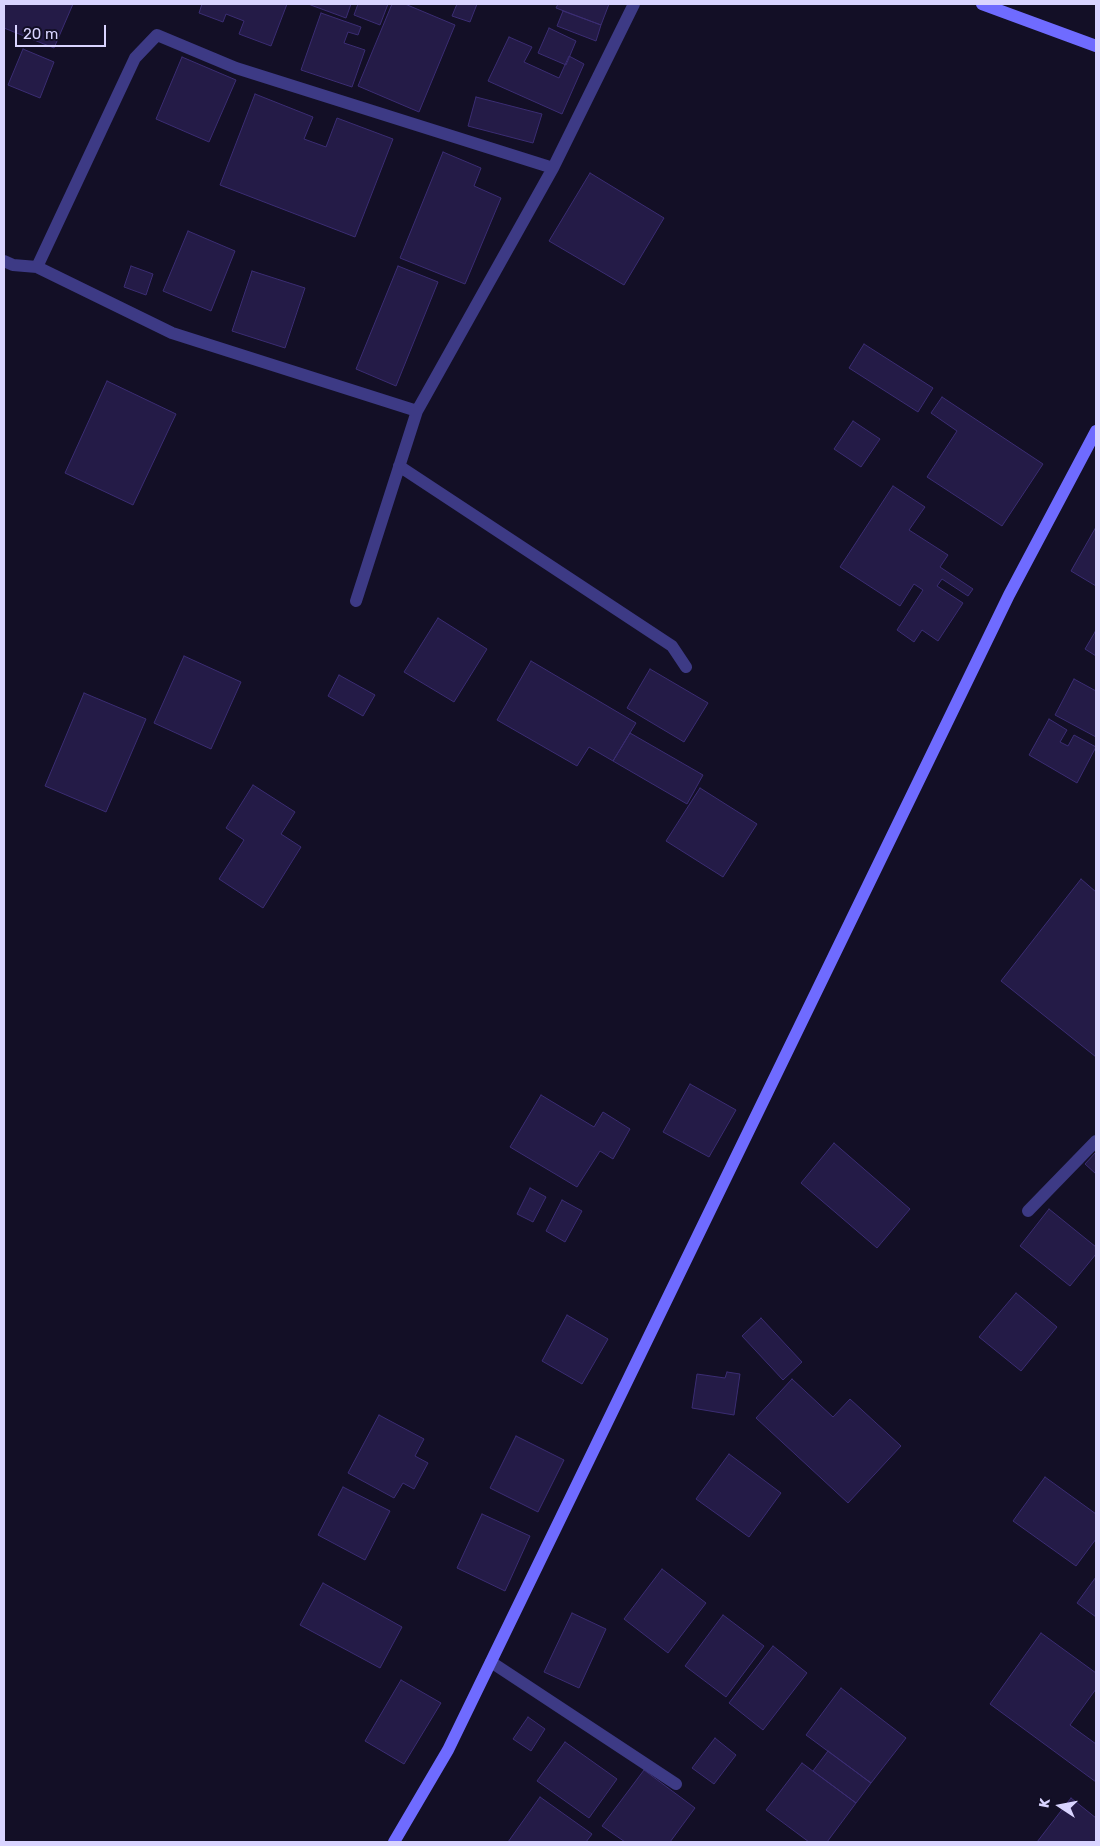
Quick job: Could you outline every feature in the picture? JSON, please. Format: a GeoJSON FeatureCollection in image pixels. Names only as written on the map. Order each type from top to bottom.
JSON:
{"type":"FeatureCollection","features":[{"type":"Feature","properties":{"kind":"street"},"geometry":{"type":"LineString","coordinates":[[356,601],[417,411],[553,168],[634,4]]}},
{"type":"Feature","properties":{"kind":"street"},"geometry":{"type":"LineString","coordinates":[[982,4],[1096,46]]}},
{"type":"Feature","properties":{"kind":"street"},"geometry":{"type":"LineString","coordinates":[[37,267],[135,58],[157,35],[236,68],[553,168]]}},
{"type":"Feature","properties":{"kind":"street"},"geometry":{"type":"LineString","coordinates":[[4,261],[13,265],[37,267],[172,332],[417,411]]}},
{"type":"Feature","properties":{"kind":"street"},"geometry":{"type":"LineString","coordinates":[[394,1842],[448,1750],[1009,595],[1096,431]]}},
{"type":"Feature","properties":{"kind":"street"},"geometry":{"type":"LineString","coordinates":[[399,466],[672,646],[686,666]]}},
{"type":"Feature","properties":{"kind":"street"},"geometry":{"type":"LineString","coordinates":[[1028,1211],[1096,1141]]}},
{"type":"Feature","properties":{"kind":"street"},"geometry":{"type":"LineString","coordinates":[[491,1662],[676,1784]]}},
{"type":"Feature","properties":{"kind":"building"},"geometry":{"type":"Polygon","coordinates":[[[4,4],[73,4],[54,48],[4,28],[4,4]]]}},
{"type":"Feature","properties":{"kind":"building"},"geometry":{"type":"Polygon","coordinates":[[[202,4],[287,4],[271,46],[239,34],[244,21],[226,14],[223,22],[199,13],[202,4]]]}},
{"type":"Feature","properties":{"kind":"building"},"geometry":{"type":"Polygon","coordinates":[[[308,4],[351,4],[346,18],[308,4]]]}},
{"type":"Feature","properties":{"kind":"building"},"geometry":{"type":"Polygon","coordinates":[[[358,4],[388,4],[380,25],[354,15],[358,4]]]}},
{"type":"Feature","properties":{"kind":"building"},"geometry":{"type":"Polygon","coordinates":[[[392,4],[405,4],[455,25],[419,112],[358,86],[392,4]]]}},
{"type":"Feature","properties":{"kind":"building"},"geometry":{"type":"Polygon","coordinates":[[[457,4],[477,4],[470,22],[452,16],[457,4]]]}},
{"type":"Feature","properties":{"kind":"building"},"geometry":{"type":"Polygon","coordinates":[[[558,4],[609,4],[601,25],[556,8],[558,4]]]}},
{"type":"Feature","properties":{"kind":"building"},"geometry":{"type":"Polygon","coordinates":[[[563,11],[601,25],[596,41],[557,26],[563,11]]]}},
{"type":"Feature","properties":{"kind":"building"},"geometry":{"type":"Polygon","coordinates":[[[321,13],[361,27],[358,35],[348,32],[344,43],[365,50],[352,87],[301,70],[321,13]]]}},
{"type":"Feature","properties":{"kind":"building"},"geometry":{"type":"Polygon","coordinates":[[[549,28],[576,41],[566,65],[538,53],[549,28]]]}},
{"type":"Feature","properties":{"kind":"building"},"geometry":{"type":"Polygon","coordinates":[[[509,37],[532,47],[524,62],[559,78],[569,56],[584,64],[562,114],[488,81],[509,37]]]}},
{"type":"Feature","properties":{"kind":"building"},"geometry":{"type":"Polygon","coordinates":[[[23,49],[54,62],[40,98],[8,85],[23,49]]]}},
{"type":"Feature","properties":{"kind":"building"},"geometry":{"type":"Polygon","coordinates":[[[182,57],[236,80],[209,142],[156,119],[182,57]]]}},
{"type":"Feature","properties":{"kind":"building"},"geometry":{"type":"Polygon","coordinates":[[[255,94],[313,117],[304,139],[326,147],[337,118],[393,139],[355,237],[220,185],[255,94]]]}},
{"type":"Feature","properties":{"kind":"building"},"geometry":{"type":"Polygon","coordinates":[[[476,97],[542,114],[533,143],[468,126],[476,97]]]}},
{"type":"Feature","properties":{"kind":"building"},"geometry":{"type":"Polygon","coordinates":[[[443,152],[481,168],[474,186],[501,198],[465,284],[400,258],[443,152]]]}},
{"type":"Feature","properties":{"kind":"building"},"geometry":{"type":"Polygon","coordinates":[[[590,173],[664,218],[624,285],[549,241],[590,173]]]}},
{"type":"Feature","properties":{"kind":"building"},"geometry":{"type":"Polygon","coordinates":[[[188,231],[235,251],[211,311],[163,291],[188,231]]]}},
{"type":"Feature","properties":{"kind":"building"},"geometry":{"type":"Polygon","coordinates":[[[131,266],[153,274],[146,295],[124,287],[131,266]]]}},
{"type":"Feature","properties":{"kind":"building"},"geometry":{"type":"Polygon","coordinates":[[[398,266],[438,282],[396,386],[356,369],[398,266]]]}},
{"type":"Feature","properties":{"kind":"building"},"geometry":{"type":"Polygon","coordinates":[[[252,271],[305,288],[285,348],[232,331],[252,271]]]}},
{"type":"Feature","properties":{"kind":"building"},"geometry":{"type":"Polygon","coordinates":[[[864,344],[933,388],[918,412],[849,368],[864,344]]]}},
{"type":"Feature","properties":{"kind":"building"},"geometry":{"type":"Polygon","coordinates":[[[107,381],[176,414],[133,505],[65,473],[107,381]]]}},
{"type":"Feature","properties":{"kind":"building"},"geometry":{"type":"Polygon","coordinates":[[[942,397],[1043,464],[1002,526],[927,477],[957,431],[931,413],[942,397]]]}},
{"type":"Feature","properties":{"kind":"building"},"geometry":{"type":"Polygon","coordinates":[[[853,421],[880,439],[861,467],[834,449],[853,421]]]}},
{"type":"Feature","properties":{"kind":"building"},"geometry":{"type":"Polygon","coordinates":[[[893,486],[925,507],[909,530],[948,555],[940,567],[973,589],[968,596],[942,579],[937,586],[963,603],[938,641],[922,630],[914,642],[897,630],[923,590],[914,584],[900,606],[840,567],[893,486]]]}},
{"type":"Feature","properties":{"kind":"building"},"geometry":{"type":"Polygon","coordinates":[[[1096,527],[1096,586],[1071,571],[1096,527]]]}},
{"type":"Feature","properties":{"kind":"building"},"geometry":{"type":"Polygon","coordinates":[[[438,618],[487,649],[454,702],[404,672],[438,618]]]}},
{"type":"Feature","properties":{"kind":"building"},"geometry":{"type":"Polygon","coordinates":[[[1096,633],[1096,656],[1085,649],[1096,633]]]}},
{"type":"Feature","properties":{"kind":"building"},"geometry":{"type":"Polygon","coordinates":[[[184,656],[241,682],[211,749],[154,723],[184,656]]]}},
{"type":"Feature","properties":{"kind":"building"},"geometry":{"type":"Polygon","coordinates":[[[531,661],[636,723],[613,761],[589,747],[577,766],[497,720],[531,661]]]}},
{"type":"Feature","properties":{"kind":"building"},"geometry":{"type":"Polygon","coordinates":[[[650,669],[708,703],[684,742],[627,708],[650,669]]]}},
{"type":"Feature","properties":{"kind":"building"},"geometry":{"type":"Polygon","coordinates":[[[339,675],[375,695],[363,716],[328,696],[339,675]]]}},
{"type":"Feature","properties":{"kind":"building"},"geometry":{"type":"Polygon","coordinates":[[[1074,679],[1096,691],[1096,737],[1055,715],[1074,679]]]}},
{"type":"Feature","properties":{"kind":"building"},"geometry":{"type":"Polygon","coordinates":[[[84,693],[146,719],[106,812],[45,786],[84,693]]]}},
{"type":"Feature","properties":{"kind":"building"},"geometry":{"type":"Polygon","coordinates":[[[1049,719],[1067,730],[1060,742],[1068,746],[1074,735],[1096,747],[1077,783],[1029,755],[1049,719]]]}},
{"type":"Feature","properties":{"kind":"building"},"geometry":{"type":"Polygon","coordinates":[[[630,733],[703,775],[687,804],[613,761],[630,733]]]}},
{"type":"Feature","properties":{"kind":"building"},"geometry":{"type":"Polygon","coordinates":[[[253,785],[295,812],[281,834],[301,847],[263,908],[219,879],[244,840],[226,828],[253,785]]]}},
{"type":"Feature","properties":{"kind":"building"},"geometry":{"type":"Polygon","coordinates":[[[700,788],[757,824],[723,877],[666,841],[700,788]]]}},
{"type":"Feature","properties":{"kind":"building"},"geometry":{"type":"Polygon","coordinates":[[[1081,879],[1096,892],[1096,1057],[1001,981],[1081,879]]]}},
{"type":"Feature","properties":{"kind":"building"},"geometry":{"type":"Polygon","coordinates":[[[690,1084],[736,1110],[709,1157],[663,1132],[690,1084]]]}},
{"type":"Feature","properties":{"kind":"building"},"geometry":{"type":"Polygon","coordinates":[[[541,1095],[594,1127],[603,1112],[630,1129],[613,1159],[600,1151],[577,1187],[510,1147],[541,1095]]]}},
{"type":"Feature","properties":{"kind":"building"},"geometry":{"type":"Polygon","coordinates":[[[834,1143],[910,1209],[877,1248],[801,1183],[834,1143]]]}},
{"type":"Feature","properties":{"kind":"building"},"geometry":{"type":"Polygon","coordinates":[[[1096,1152],[1096,1174],[1085,1164],[1096,1152]]]}},
{"type":"Feature","properties":{"kind":"building"},"geometry":{"type":"Polygon","coordinates":[[[530,1188],[546,1197],[533,1222],[517,1214],[530,1188]]]}},
{"type":"Feature","properties":{"kind":"building"},"geometry":{"type":"Polygon","coordinates":[[[562,1200],[582,1211],[565,1242],[546,1231],[562,1200]]]}},
{"type":"Feature","properties":{"kind":"building"},"geometry":{"type":"Polygon","coordinates":[[[1049,1209],[1096,1247],[1096,1254],[1070,1286],[1020,1246],[1049,1209]]]}},
{"type":"Feature","properties":{"kind":"building"},"geometry":{"type":"Polygon","coordinates":[[[1016,1293],[1057,1327],[1021,1371],[979,1337],[1016,1293]]]}},
{"type":"Feature","properties":{"kind":"building"},"geometry":{"type":"Polygon","coordinates":[[[567,1315],[608,1339],[582,1384],[542,1361],[567,1315]]]}},
{"type":"Feature","properties":{"kind":"building"},"geometry":{"type":"Polygon","coordinates":[[[761,1318],[802,1362],[783,1380],[742,1336],[761,1318]]]}},
{"type":"Feature","properties":{"kind":"building"},"geometry":{"type":"Polygon","coordinates":[[[727,1372],[740,1374],[734,1415],[692,1408],[697,1374],[725,1378],[727,1372]]]}},
{"type":"Feature","properties":{"kind":"building"},"geometry":{"type":"Polygon","coordinates":[[[792,1379],[833,1417],[850,1399],[901,1446],[848,1503],[756,1418],[792,1379]]]}},
{"type":"Feature","properties":{"kind":"building"},"geometry":{"type":"Polygon","coordinates":[[[379,1415],[424,1439],[415,1456],[428,1463],[414,1489],[403,1483],[394,1498],[348,1473],[379,1415]]]}},
{"type":"Feature","properties":{"kind":"building"},"geometry":{"type":"Polygon","coordinates":[[[516,1436],[564,1460],[538,1512],[490,1488],[516,1436]]]}},
{"type":"Feature","properties":{"kind":"building"},"geometry":{"type":"Polygon","coordinates":[[[729,1454],[781,1493],[749,1537],[696,1499],[729,1454]]]}},
{"type":"Feature","properties":{"kind":"building"},"geometry":{"type":"Polygon","coordinates":[[[1045,1477],[1096,1514],[1096,1539],[1076,1566],[1013,1521],[1045,1477]]]}},
{"type":"Feature","properties":{"kind":"building"},"geometry":{"type":"Polygon","coordinates":[[[343,1487],[390,1511],[365,1560],[318,1535],[343,1487]]]}},
{"type":"Feature","properties":{"kind":"building"},"geometry":{"type":"Polygon","coordinates":[[[482,1514],[530,1536],[505,1591],[457,1568],[482,1514]]]}},
{"type":"Feature","properties":{"kind":"building"},"geometry":{"type":"Polygon","coordinates":[[[662,1569],[706,1603],[668,1653],[624,1619],[662,1569]]]}},
{"type":"Feature","properties":{"kind":"building"},"geometry":{"type":"Polygon","coordinates":[[[1096,1577],[1096,1617],[1077,1603],[1096,1577]]]}},
{"type":"Feature","properties":{"kind":"building"},"geometry":{"type":"Polygon","coordinates":[[[323,1583],[402,1627],[380,1668],[300,1625],[323,1583]]]}},
{"type":"Feature","properties":{"kind":"building"},"geometry":{"type":"Polygon","coordinates":[[[572,1613],[606,1629],[579,1688],[544,1672],[572,1613]]]}},
{"type":"Feature","properties":{"kind":"building"},"geometry":{"type":"Polygon","coordinates":[[[723,1615],[764,1646],[726,1697],[685,1666],[723,1615]]]}},
{"type":"Feature","properties":{"kind":"building"},"geometry":{"type":"Polygon","coordinates":[[[1041,1633],[1096,1673],[1096,1689],[1070,1725],[1096,1744],[1096,1782],[990,1704],[1041,1633]]]}},
{"type":"Feature","properties":{"kind":"building"},"geometry":{"type":"Polygon","coordinates":[[[773,1646],[807,1673],[763,1730],[729,1703],[773,1646]]]}},
{"type":"Feature","properties":{"kind":"building"},"geometry":{"type":"Polygon","coordinates":[[[401,1680],[441,1703],[404,1764],[365,1741],[401,1680]]]}},
{"type":"Feature","properties":{"kind":"building"},"geometry":{"type":"Polygon","coordinates":[[[841,1688],[906,1738],[871,1783],[806,1735],[841,1688]]]}},
{"type":"Feature","properties":{"kind":"building"},"geometry":{"type":"Polygon","coordinates":[[[528,1717],[545,1729],[531,1751],[513,1739],[528,1717]]]}},
{"type":"Feature","properties":{"kind":"building"},"geometry":{"type":"Polygon","coordinates":[[[715,1738],[736,1755],[714,1784],[692,1768],[715,1738]]]}},
{"type":"Feature","properties":{"kind":"building"},"geometry":{"type":"Polygon","coordinates":[[[565,1742],[617,1779],[589,1818],[537,1781],[565,1742]]]}},
{"type":"Feature","properties":{"kind":"building"},"geometry":{"type":"Polygon","coordinates":[[[828,1751],[871,1783],[856,1803],[813,1771],[828,1751]]]}},
{"type":"Feature","properties":{"kind":"building"},"geometry":{"type":"Polygon","coordinates":[[[802,1763],[856,1803],[827,1842],[809,1842],[766,1810],[802,1763]]]}},
{"type":"Feature","properties":{"kind":"building"},"geometry":{"type":"Polygon","coordinates":[[[644,1770],[695,1808],[670,1842],[625,1842],[602,1826],[644,1770]]]}},
{"type":"Feature","properties":{"kind":"building"},"geometry":{"type":"Polygon","coordinates":[[[540,1797],[592,1834],[586,1842],[508,1842],[540,1797]]]}},
{"type":"Feature","properties":{"kind":"building"},"geometry":{"type":"Polygon","coordinates":[[[1071,1798],[1096,1818],[1096,1842],[1037,1842],[1071,1798]]]}}]}
